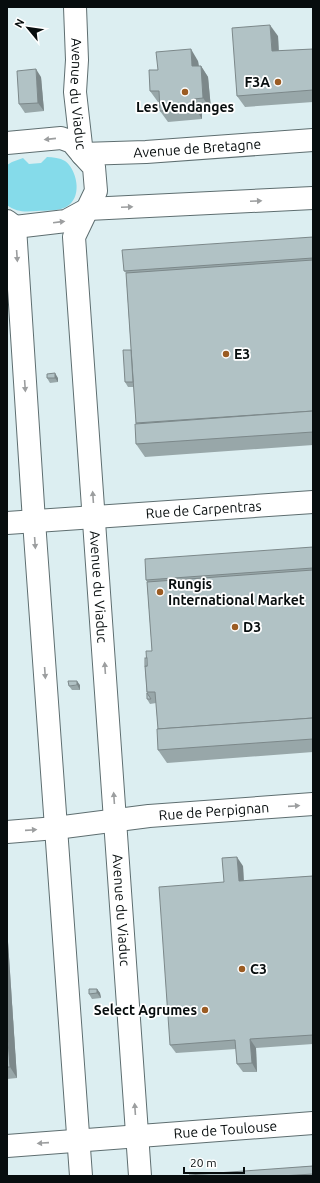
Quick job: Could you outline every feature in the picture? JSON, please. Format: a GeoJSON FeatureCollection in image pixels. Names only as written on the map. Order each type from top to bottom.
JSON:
{"type":"FeatureCollection","features":[{"type":"Feature","properties":{"kind":"lane","name":"Avenue du Viaduc"},"geometry":{"type":"LineString","coordinates":[[75,7],[77,60],[75,92],[82,154],[94,168],[96,191],[74,237],[140,1176]]}},
{"type":"Feature","properties":{"kind":"lane"},"geometry":{"type":"LineString","coordinates":[[7,143],[61,138],[72,142],[82,154]]}},
{"type":"Feature","properties":{"kind":"lane","name":"Avenue de Bretagne"},"geometry":{"type":"LineString","coordinates":[[82,154],[161,151],[313,140]]}},
{"type":"Feature","properties":{"kind":"lane"},"geometry":{"type":"LineString","coordinates":[[81,1176],[34,521],[10,224],[66,221],[88,209],[313,198]]}},
{"type":"Feature","properties":{"kind":"lane","name":"Rue de Carpentras"},"geometry":{"type":"LineString","coordinates":[[7,523],[313,502]]}},
{"type":"Feature","properties":{"kind":"lane","name":"Rue de Perpignan"},"geometry":{"type":"LineString","coordinates":[[7,832],[56,828],[115,820],[313,804]]}},
{"type":"Feature","properties":{"kind":"lane","name":"Rue de Toulouse"},"geometry":{"type":"LineString","coordinates":[[7,1146],[313,1123]]}},
{"type":"Feature","properties":{"kind":"shaded area"},"geometry":{"type":"Polygon","coordinates":[[[47,157],[65,161],[73,170],[77,189],[73,201],[62,209],[53,210],[21,211],[7,205],[7,165],[23,158],[29,164],[41,163],[47,157]]]}},
{"type":"Feature","properties":{"kind":"building","name":"F3A"},"geometry":{"type":"Polygon","coordinates":[[[270,25],[272,51],[313,49],[313,90],[237,96],[232,28],[270,25]]]}},
{"type":"Feature","properties":{"kind":"building"},"geometry":{"type":"Polygon","coordinates":[[[191,49],[192,66],[201,66],[203,98],[194,99],[195,108],[160,111],[159,91],[150,91],[149,70],[158,70],[156,52],[191,49]]]}},
{"type":"Feature","properties":{"kind":"building"},"geometry":{"type":"Polygon","coordinates":[[[36,69],[38,103],[19,104],[17,71],[36,69]]]}},
{"type":"Feature","properties":{"kind":"building"},"geometry":{"type":"Polygon","coordinates":[[[313,237],[313,258],[124,271],[122,250],[313,237]]]}},
{"type":"Feature","properties":{"kind":"building","name":"E3"},"geometry":{"type":"Polygon","coordinates":[[[313,260],[313,411],[136,423],[126,273],[313,260]]]}},
{"type":"Feature","properties":{"kind":"building"},"geometry":{"type":"Polygon","coordinates":[[[123,350],[131,350],[133,382],[125,382],[123,350]]]}},
{"type":"Feature","properties":{"kind":"building"},"geometry":{"type":"Polygon","coordinates":[[[55,373],[55,378],[47,378],[47,374],[55,373]]]}},
{"type":"Feature","properties":{"kind":"building"},"geometry":{"type":"Polygon","coordinates":[[[313,411],[313,432],[136,444],[135,424],[313,411]]]}},
{"type":"Feature","properties":{"kind":"building"},"geometry":{"type":"Polygon","coordinates":[[[313,547],[313,568],[146,580],[145,559],[313,547]]]}},
{"type":"Feature","properties":{"kind":"building","name":"D3"},"geometry":{"type":"Polygon","coordinates":[[[313,570],[313,718],[158,729],[155,692],[147,692],[145,666],[147,666],[146,651],[152,651],[147,582],[313,570]]]}},
{"type":"Feature","properties":{"kind":"building"},"geometry":{"type":"Polygon","coordinates":[[[145,658],[147,658],[147,666],[145,666],[145,658]]]}},
{"type":"Feature","properties":{"kind":"building"},"geometry":{"type":"Polygon","coordinates":[[[68,681],[77,681],[77,685],[69,686],[68,681]]]}},
{"type":"Feature","properties":{"kind":"building"},"geometry":{"type":"Polygon","coordinates":[[[147,693],[151,699],[147,699],[147,693]]]}},
{"type":"Feature","properties":{"kind":"building"},"geometry":{"type":"Polygon","coordinates":[[[313,718],[313,739],[158,750],[157,729],[313,718]]]}},
{"type":"Feature","properties":{"kind":"building","name":"C3"},"geometry":{"type":"Polygon","coordinates":[[[237,857],[239,881],[313,876],[313,1035],[250,1039],[252,1063],[237,1064],[235,1040],[170,1045],[159,887],[224,882],[222,858],[237,857]]]}},
{"type":"Feature","properties":{"kind":"building"},"geometry":{"type":"Polygon","coordinates":[[[89,989],[97,989],[97,993],[89,994],[89,989]]]}},
{"type":"Feature","properties":{"kind":"building"},"geometry":{"type":"Polygon","coordinates":[[[7,1028],[10,1067],[7,1067],[7,1028]]]}},
{"type":"Feature","properties":{"kind":"building"},"geometry":{"type":"Polygon","coordinates":[[[313,1166],[313,1174],[281,1176],[189,1176],[189,1175],[313,1166]]]}},
{"type":"Feature","properties":{"kind":"place","name":"F3A"},"geometry":{"type":"Point","coordinates":[278,82]}},
{"type":"Feature","properties":{"kind":"place","name":"Les Vendanges"},"geometry":{"type":"Point","coordinates":[185,92]}},
{"type":"Feature","properties":{"kind":"place","name":"E3"},"geometry":{"type":"Point","coordinates":[226,354]}},
{"type":"Feature","properties":{"kind":"place","name":"Rungis International Market"},"geometry":{"type":"Point","coordinates":[160,592]}},
{"type":"Feature","properties":{"kind":"place","name":"D3"},"geometry":{"type":"Point","coordinates":[235,627]}},
{"type":"Feature","properties":{"kind":"place","name":"C3"},"geometry":{"type":"Point","coordinates":[242,969]}},
{"type":"Feature","properties":{"kind":"place","name":"Select Agrumes"},"geometry":{"type":"Point","coordinates":[205,1010]}}]}
